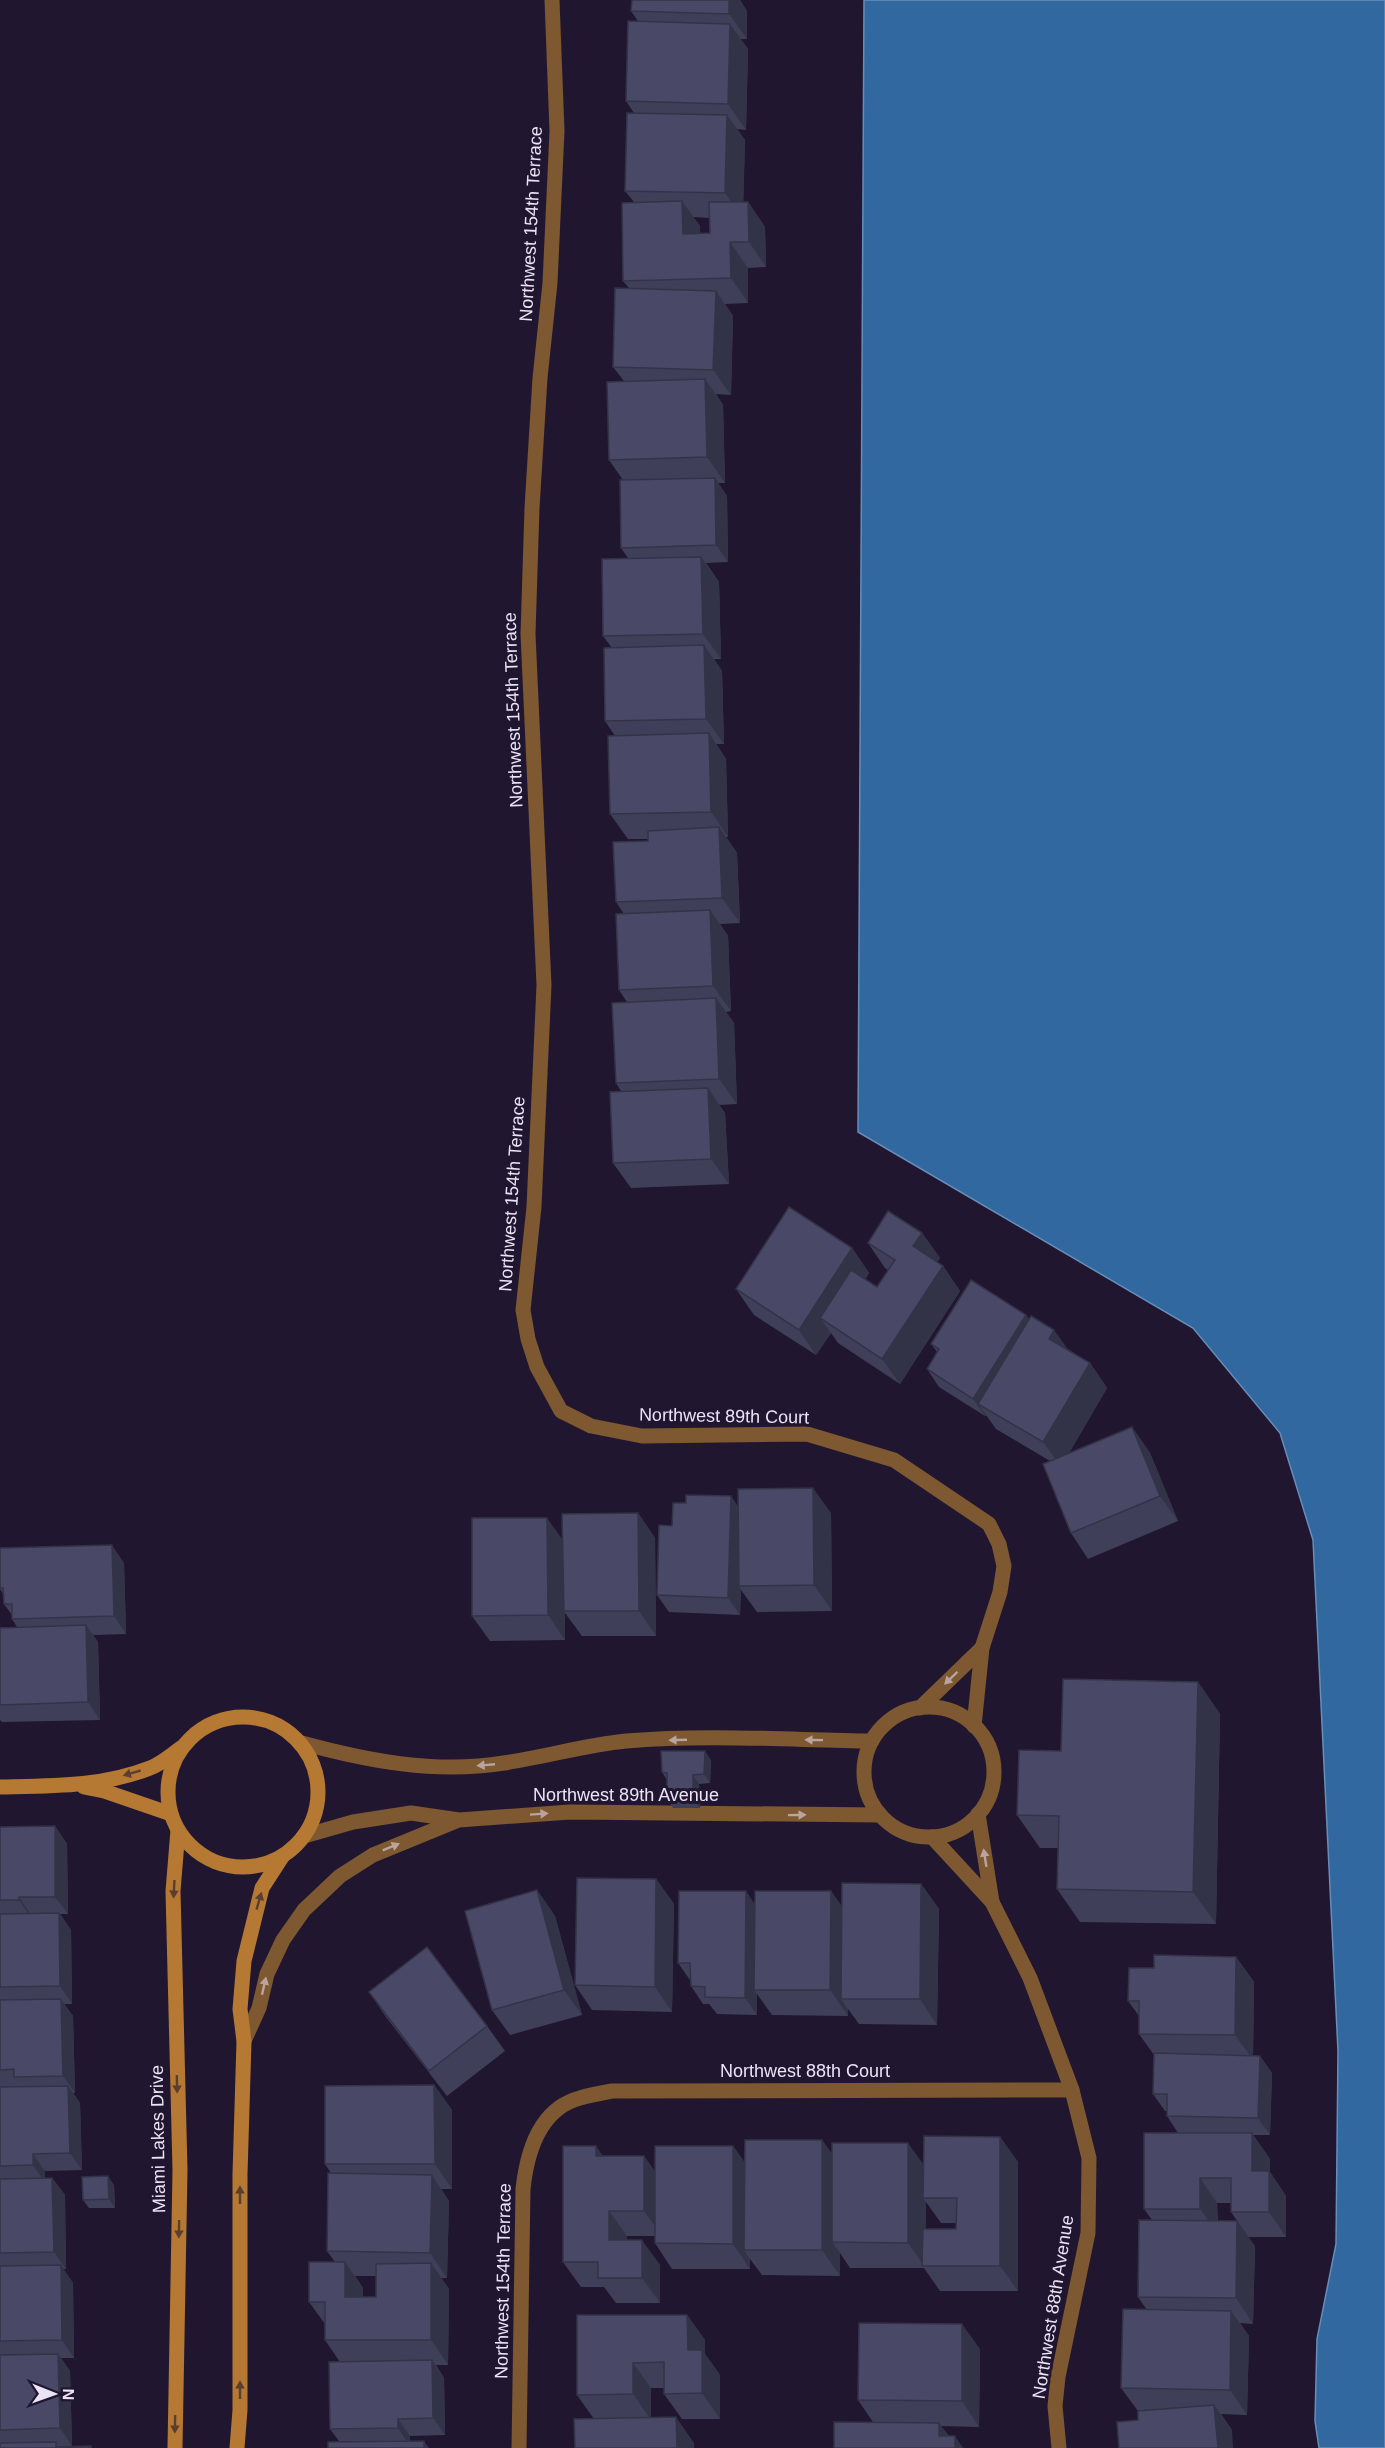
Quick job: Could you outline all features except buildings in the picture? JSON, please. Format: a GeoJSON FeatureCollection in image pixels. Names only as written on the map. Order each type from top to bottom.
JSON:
{"type":"FeatureCollection","features":[{"type":"Feature","properties":{"kind":"street","name":"Northwest 154th Terrace"},"geometry":{"type":"LineString","coordinates":[[552,0],[557,131],[550,283],[540,378],[532,508],[528,634],[544,986],[534,1207],[523,1310],[528,1339],[537,1367],[561,1411]]}},
{"type":"Feature","properties":{"kind":"street","name":"Northwest 89th Court"},"geometry":{"type":"LineString","coordinates":[[561,1411],[591,1426],[642,1436],[807,1434],[894,1460],[988,1524],[999,1544],[1004,1566],[1000,1592],[982,1648],[974,1726]]}},
{"type":"Feature","properties":{"kind":"street","name":"Northwest 89th Court"},"geometry":{"type":"LineString","coordinates":[[920,1708],[982,1648]]}},
{"type":"Feature","properties":{"kind":"street"},"geometry":{"type":"LineString","coordinates":[[931,1706],[951,1710],[974,1726],[982,1734],[991,1752],[994,1772],[990,1794],[978,1814],[961,1828],[932,1836],[917,1836],[896,1829],[879,1815],[868,1795],[863,1773],[867,1750],[878,1731],[892,1717],[911,1709],[931,1706]]}},
{"type":"Feature","properties":{"kind":"street"},"geometry":{"type":"LineString","coordinates":[[0,1787],[78,1785],[151,1768],[181,1748],[197,1732],[217,1720],[240,1716],[263,1718],[284,1727],[302,1743],[312,1760],[318,1779],[318,1799],[314,1818],[304,1836],[282,1857],[262,1888],[244,1961],[240,2009],[244,2041],[240,2174],[240,2410],[237,2448]]}},
{"type":"Feature","properties":{"kind":"street","name":"Northwest 89th Avenue"},"geometry":{"type":"LineString","coordinates":[[302,1743],[396,1764],[456,1768],[502,1764],[624,1742],[707,1739],[872,1741]]}},
{"type":"Feature","properties":{"kind":"street"},"geometry":{"type":"LineString","coordinates":[[181,1748],[171,1769],[168,1792],[171,1815],[178,1830],[194,1849],[213,1861],[236,1867],[260,1866],[282,1857]]}},
{"type":"Feature","properties":{"kind":"street"},"geometry":{"type":"LineString","coordinates":[[78,1785],[104,1791],[171,1815]]}},
{"type":"Feature","properties":{"kind":"street","name":"Northwest 89th Avenue"},"geometry":{"type":"LineString","coordinates":[[304,1836],[353,1822],[411,1814],[459,1820],[570,1812],[879,1815]]}},
{"type":"Feature","properties":{"kind":"street","name":"Northwest 88th Avenue"},"geometry":{"type":"LineString","coordinates":[[978,1814],[992,1902]]}},
{"type":"Feature","properties":{"kind":"street"},"geometry":{"type":"LineString","coordinates":[[244,2041],[259,2008],[267,1974],[283,1940],[304,1910],[340,1876],[373,1855],[459,1820]]}},
{"type":"Feature","properties":{"kind":"street","name":"Miami Lakes Drive"},"geometry":{"type":"LineString","coordinates":[[175,2448],[180,2170],[173,1891],[178,1830]]}},
{"type":"Feature","properties":{"kind":"street","name":"Northwest 88th Avenue"},"geometry":{"type":"LineString","coordinates":[[932,1836],[992,1902],[1030,1978],[1072,2090],[1089,2158],[1088,2233],[1058,2377],[1055,2406],[1059,2448]]}},
{"type":"Feature","properties":{"kind":"street","name":"Northwest 88th Court"},"geometry":{"type":"LineString","coordinates":[[547,2120],[559,2108],[577,2098],[612,2091],[1072,2090]]}},
{"type":"Feature","properties":{"kind":"street","name":"Northwest 154th Terrace"},"geometry":{"type":"LineString","coordinates":[[519,2448],[525,2165],[534,2139],[547,2120]]}},
{"type":"Feature","properties":{"kind":"water"},"geometry":{"type":"Polygon","coordinates":[[[864,0],[1385,0],[1385,2448],[1319,2448],[1315,2421],[1317,2339],[1336,2244],[1338,2051],[1313,1540],[1280,1433],[1193,1328],[858,1132],[864,0]]]}}]}
